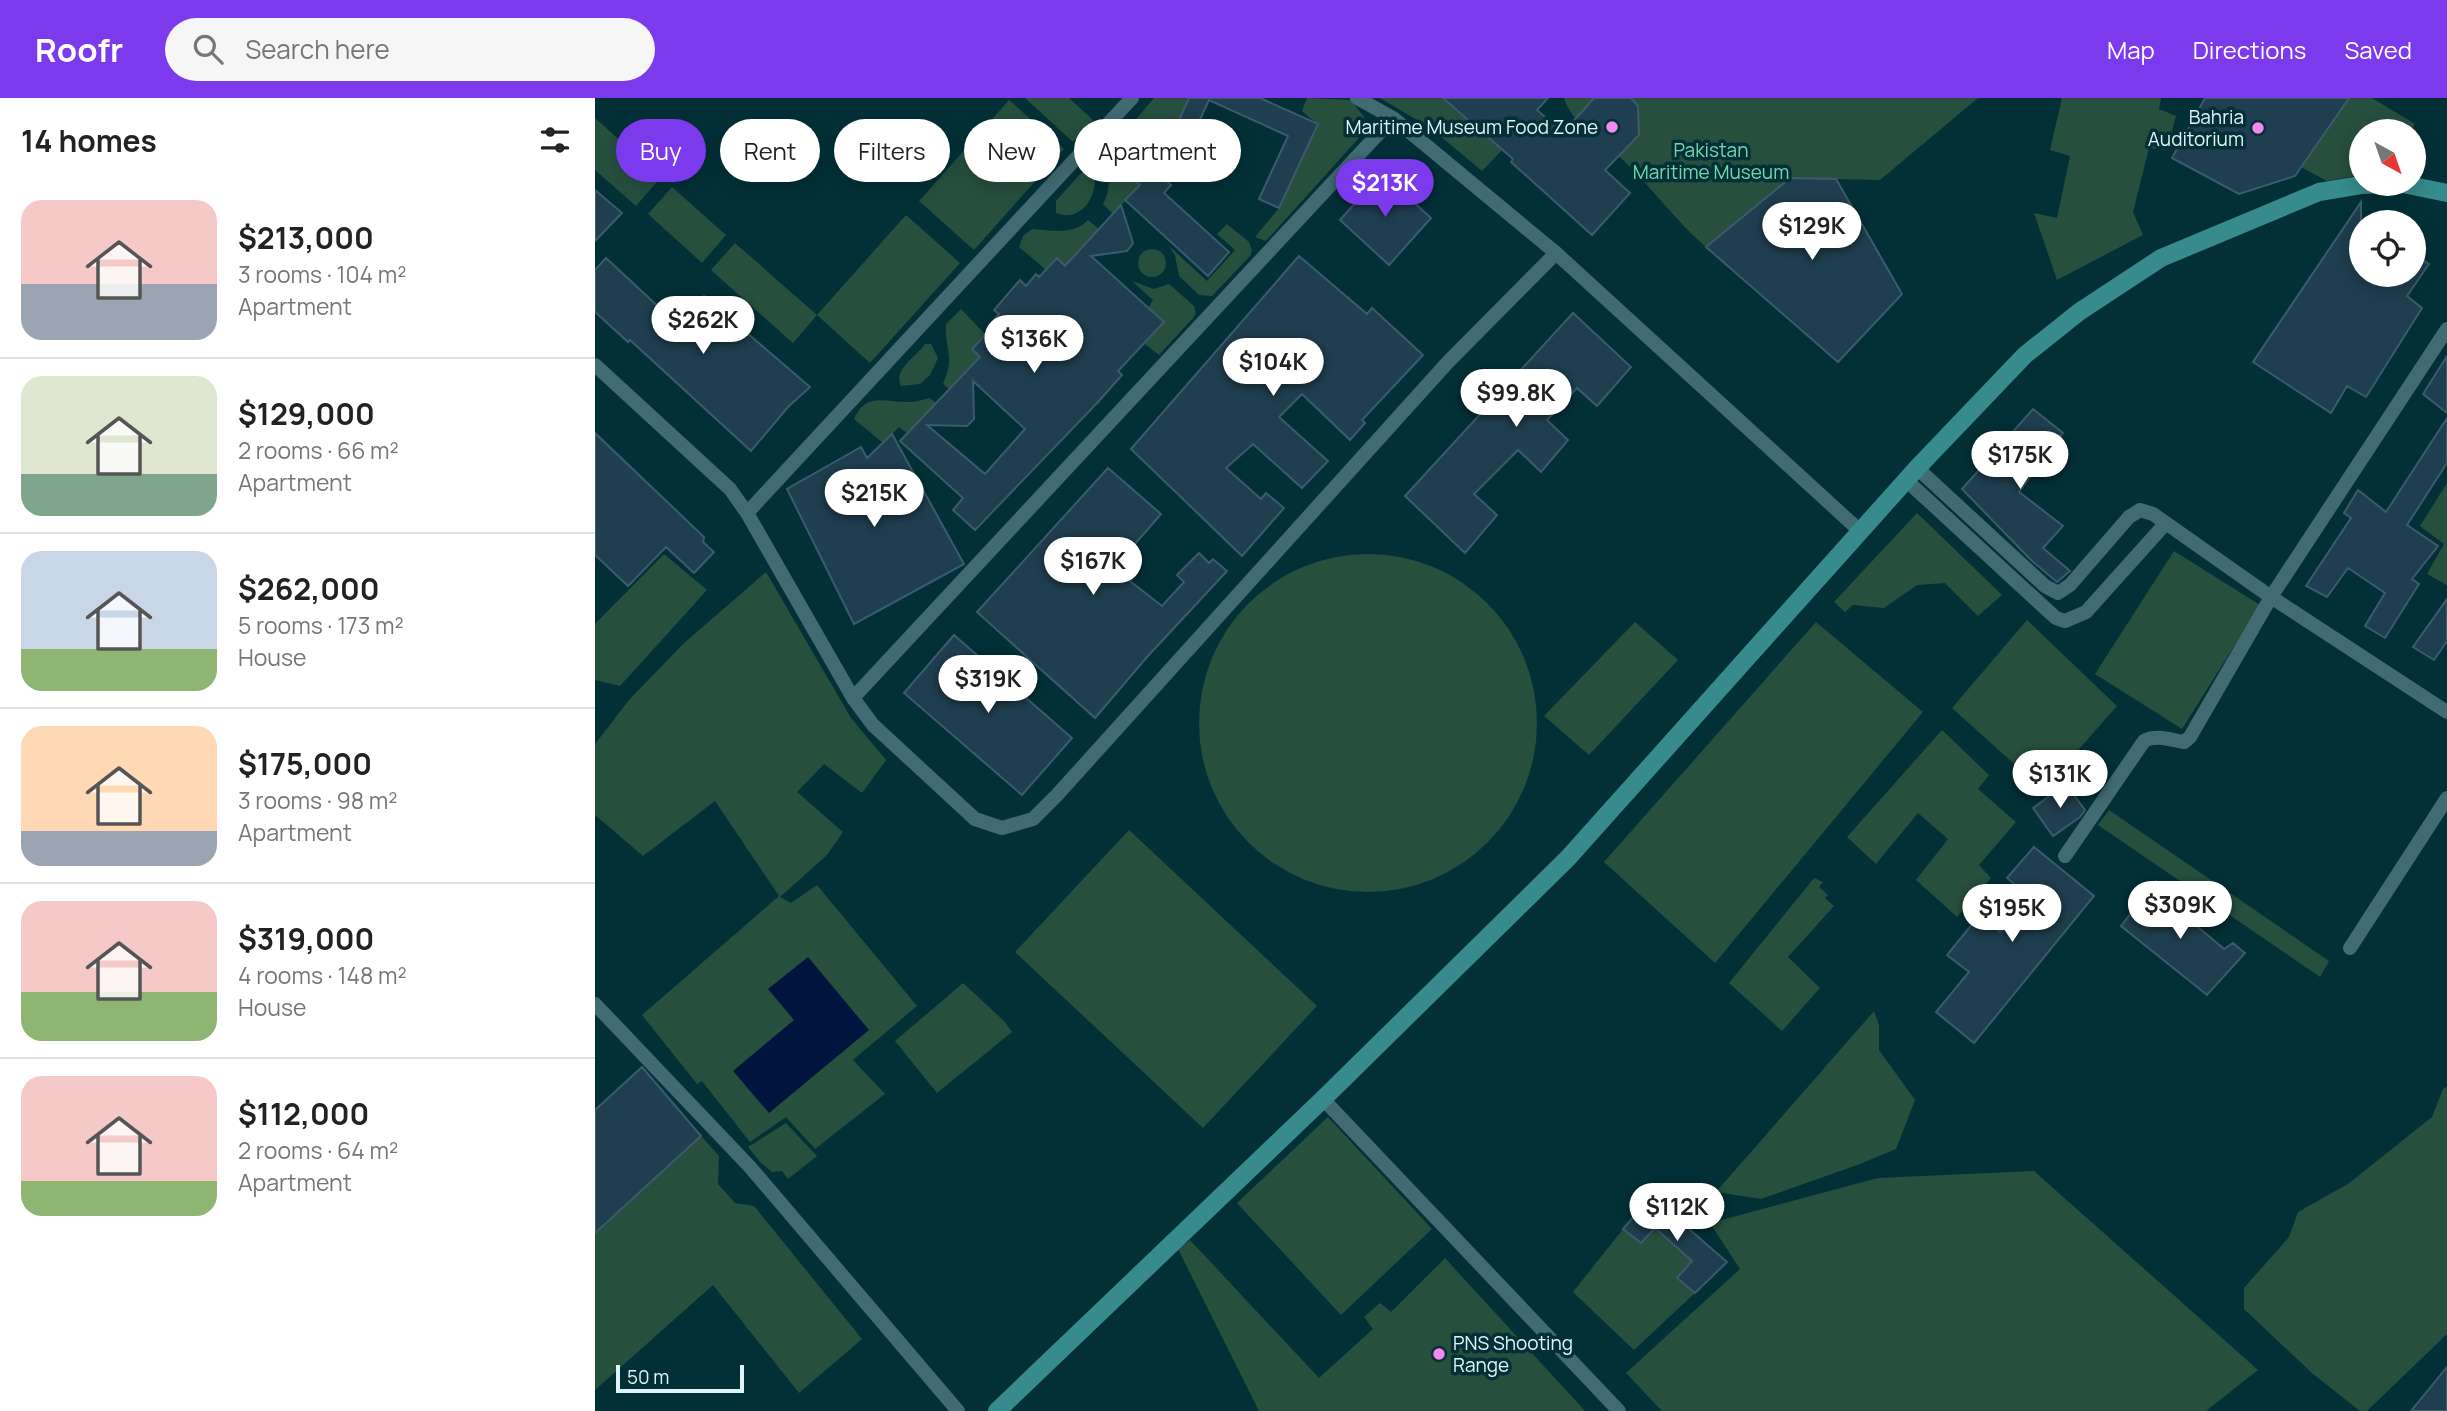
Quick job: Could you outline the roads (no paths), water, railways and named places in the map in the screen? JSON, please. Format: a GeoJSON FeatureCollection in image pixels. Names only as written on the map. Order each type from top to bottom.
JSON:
{"type":"FeatureCollection","features":[{"type":"Feature","properties":{"kind":"street"},"geometry":{"type":"LineString","coordinates":[[747,513],[1132,98]]}},
{"type":"Feature","properties":{"kind":"street"},"geometry":{"type":"LineString","coordinates":[[1357,98],[1393,118],[1556,253],[1860,531]]}},
{"type":"Feature","properties":{"kind":"street"},"geometry":{"type":"LineString","coordinates":[[853,698],[1393,118]]}},
{"type":"Feature","properties":{"kind":"street"},"geometry":{"type":"LineString","coordinates":[[997,1411],[1323,1099],[1568,858],[1911,474],[2025,355],[2050,333],[2161,258],[2319,192],[2349,187]]}},
{"type":"Feature","properties":{"kind":"street"},"geometry":{"type":"LineString","coordinates":[[2426,188],[2447,192]]}},
{"type":"Feature","properties":{"kind":"street"},"geometry":{"type":"LineString","coordinates":[[595,365],[730,489],[747,513],[853,698],[873,725],[975,819],[1002,828],[1033,819],[1448,362],[1556,253]]}},
{"type":"Feature","properties":{"kind":"street"},"geometry":{"type":"LineString","coordinates":[[2065,856],[2144,741],[2150,737],[2160,737],[2184,742],[2190,737],[2271,597],[2447,329]]}},
{"type":"Feature","properties":{"kind":"street"},"geometry":{"type":"LineString","coordinates":[[1911,474],[2045,586],[2058,593],[2070,585],[2129,517],[2140,510],[2153,514],[2271,597],[2447,712]]}},
{"type":"Feature","properties":{"kind":"street"},"geometry":{"type":"LineString","coordinates":[[1911,474],[2046,609],[2056,618],[2065,621],[2086,612],[2166,523]]}},
{"type":"Feature","properties":{"kind":"street"},"geometry":{"type":"LineString","coordinates":[[2350,948],[2447,798]]}},
{"type":"Feature","properties":{"kind":"street"},"geometry":{"type":"LineString","coordinates":[[595,1004],[750,1167],[958,1411]]}},
{"type":"Feature","properties":{"kind":"street"},"geometry":{"type":"LineString","coordinates":[[1323,1099],[1619,1411]]}},
{"type":"Feature","properties":{"kind":"water"},"geometry":{"type":"Polygon","coordinates":[[[808,957],[869,1030],[769,1113],[733,1071],[794,1020],[768,989],[808,957]]]}},
{"type":"Feature","properties":{"kind":"place","name":"Maritime Museum Food Zone"},"geometry":{"type":"Point","coordinates":[1612,127]}},
{"type":"Feature","properties":{"kind":"place","name":"Bahria Auditorium"},"geometry":{"type":"Point","coordinates":[2258,128]}},
{"type":"Feature","properties":{"kind":"place","name":"PNS Shooting Range"},"geometry":{"type":"Point","coordinates":[1439,1354]}},
{"type":"Feature","properties":{"kind":"park label","name":"Pakistan Maritime Museum"},"geometry":{"type":"Point","coordinates":[1711,161]}}]}
